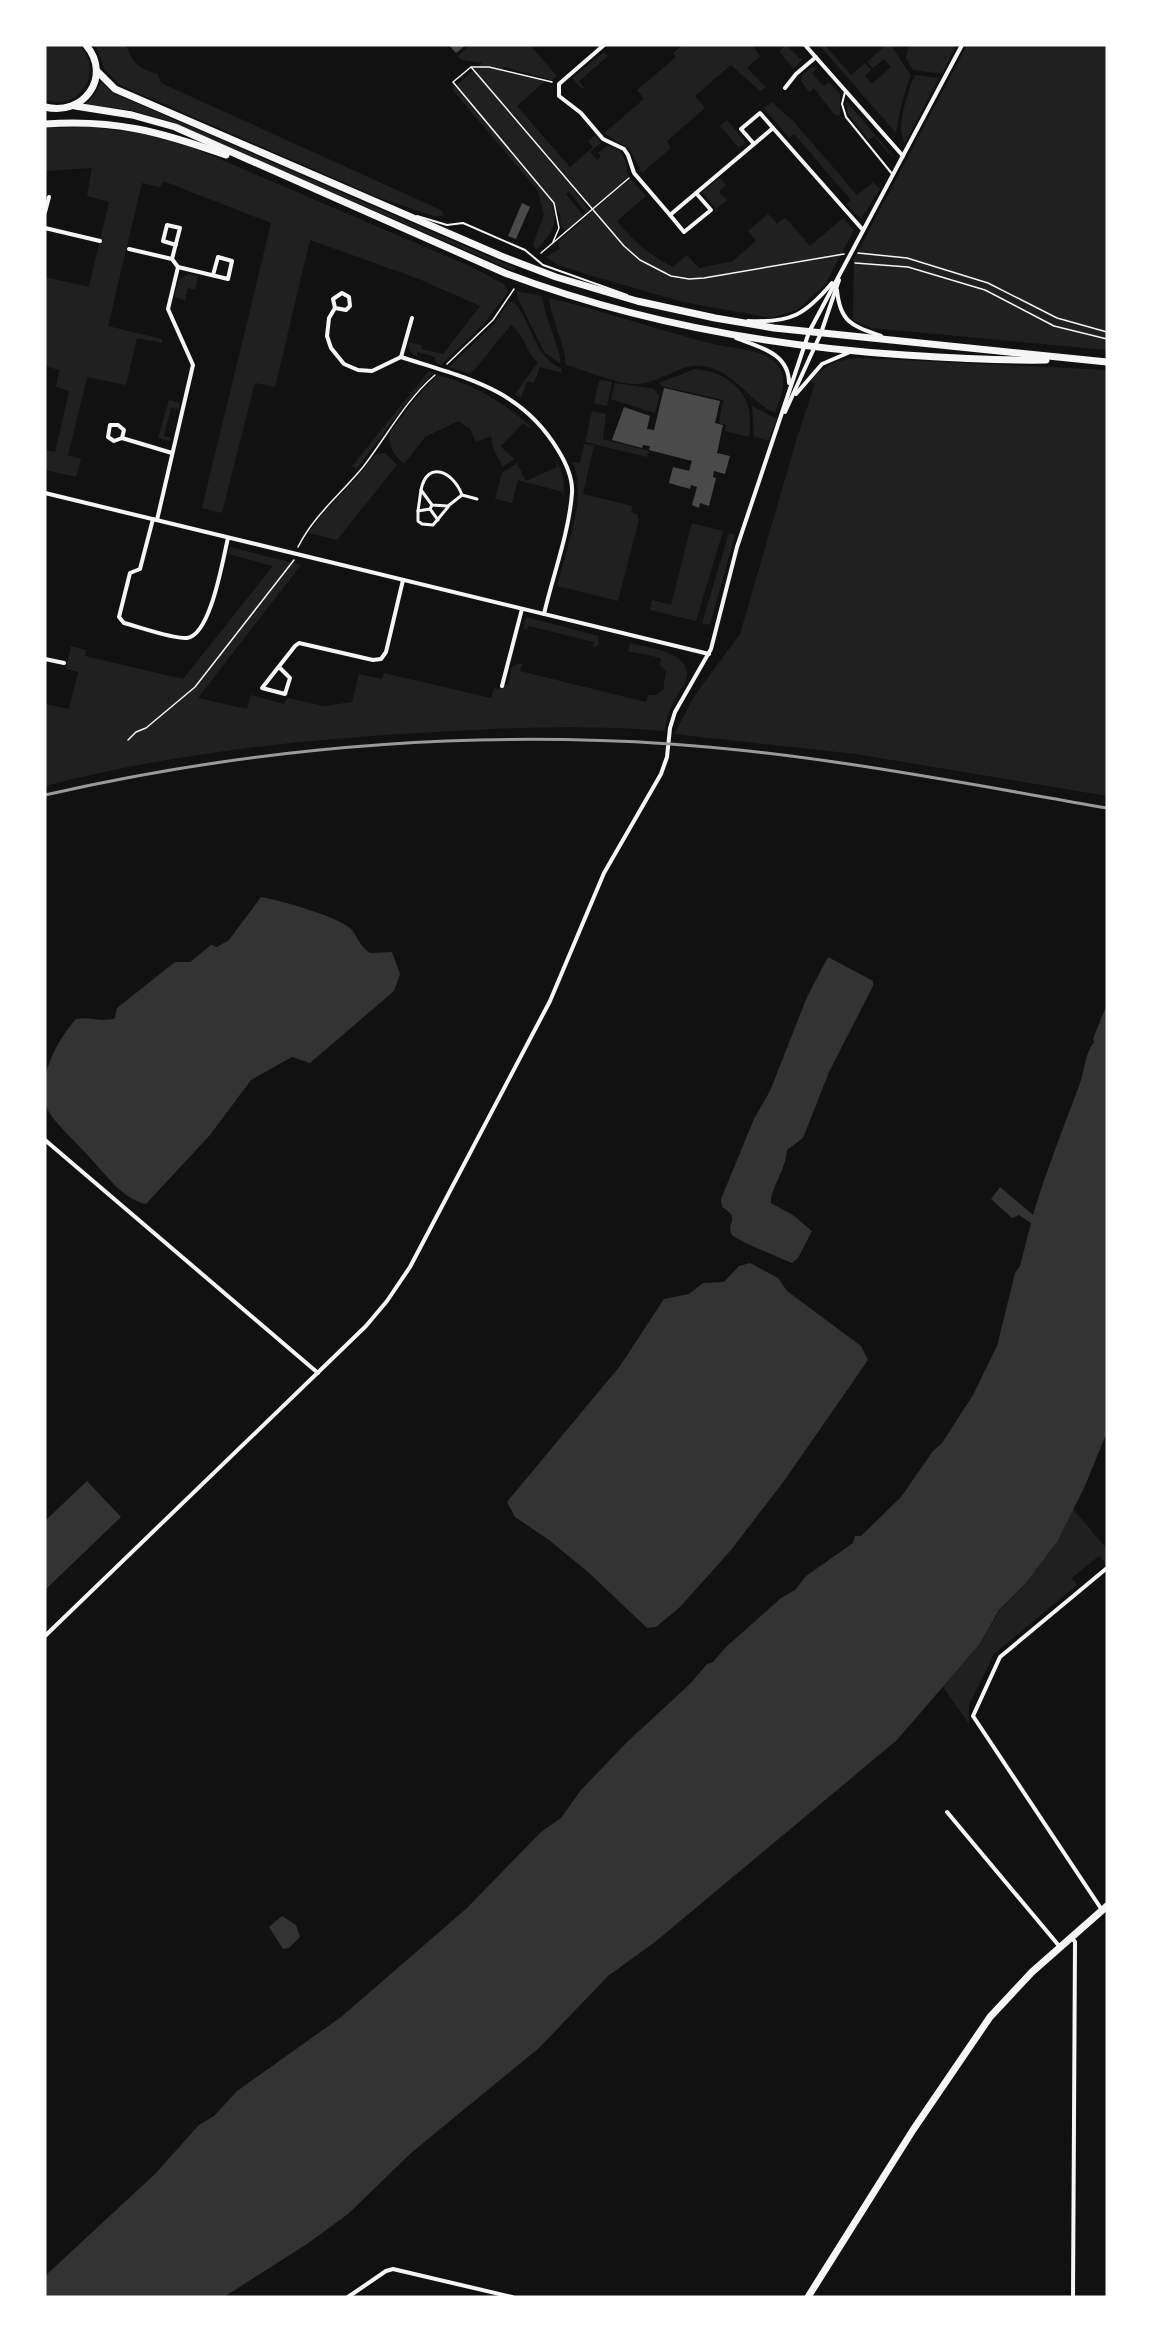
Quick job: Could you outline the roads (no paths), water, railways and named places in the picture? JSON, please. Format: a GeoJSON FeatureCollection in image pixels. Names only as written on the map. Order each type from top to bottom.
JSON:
{"type":"FeatureCollection","features":[{"type":"Feature","properties":{"kind":"main road"},"geometry":{"type":"LineString","coordinates":[[90,47],[97,71],[115,88],[556,277],[637,301],[715,318],[809,332],[1107,362]]}},
{"type":"Feature","properties":{"kind":"main road"},"geometry":{"type":"LineString","coordinates":[[45,107],[65,109],[75,106],[91,92],[97,71]]}},
{"type":"Feature","properties":{"kind":"main road"},"geometry":{"type":"LineString","coordinates":[[75,106],[158,122],[198,137],[260,167],[545,288],[675,325],[734,337],[856,351],[1000,360],[1066,359]]}},
{"type":"Feature","properties":{"kind":"main road"},"geometry":{"type":"LineString","coordinates":[[45,124],[94,123],[154,130],[260,167]]}},
{"type":"Feature","properties":{"kind":"main road"},"geometry":{"type":"LineString","coordinates":[[808,2297],[969,2045],[1008,1996],[1105,1908]]}},
{"type":"Feature","properties":{"kind":"street"},"geometry":{"type":"LineString","coordinates":[[604,45],[559,84],[559,96],[581,113],[603,139],[624,149],[634,173],[684,232],[711,210],[696,193]]}},
{"type":"Feature","properties":{"kind":"street"},"geometry":{"type":"LineString","coordinates":[[805,45],[903,156]]}},
{"type":"Feature","properties":{"kind":"street"},"geometry":{"type":"LineString","coordinates":[[45,1636],[318,1373],[387,1301],[410,1267],[550,1001],[604,873],[661,774],[675,712],[709,654],[739,539],[809,332],[962,45]]}},
{"type":"Feature","properties":{"kind":"street"},"geometry":{"type":"LineString","coordinates":[[785,88],[796,74],[816,57]]}},
{"type":"Feature","properties":{"kind":"street"},"geometry":{"type":"LineString","coordinates":[[754,144],[741,129],[760,113],[863,230]]}},
{"type":"Feature","properties":{"kind":"street"},"geometry":{"type":"LineString","coordinates":[[670,215],[773,128]]}},
{"type":"Feature","properties":{"kind":"street"},"geometry":{"type":"LineString","coordinates":[[45,212],[49,197]]}},
{"type":"Feature","properties":{"kind":"street"},"geometry":{"type":"LineString","coordinates":[[172,259],[176,245],[180,228],[167,225],[163,241],[176,245]]}},
{"type":"Feature","properties":{"kind":"street"},"geometry":{"type":"LineString","coordinates":[[45,228],[100,241]]}},
{"type":"Feature","properties":{"kind":"street"},"geometry":{"type":"LineString","coordinates":[[129,249],[172,259],[178,267],[228,279],[232,261],[218,257],[213,275]]}},
{"type":"Feature","properties":{"kind":"street"},"geometry":{"type":"LineString","coordinates":[[178,267],[168,309],[193,365],[155,520],[140,569],[130,573],[120,617],[124,623],[184,638],[195,635],[207,621],[228,538]]}},
{"type":"Feature","properties":{"kind":"street"},"geometry":{"type":"LineString","coordinates":[[781,419],[821,333],[840,274]]}},
{"type":"Feature","properties":{"kind":"street"},"geometry":{"type":"LineString","coordinates":[[715,318],[786,320],[813,304],[840,274]]}},
{"type":"Feature","properties":{"kind":"street"},"geometry":{"type":"LineString","coordinates":[[836,288],[838,306],[850,323],[893,340]]}},
{"type":"Feature","properties":{"kind":"street"},"geometry":{"type":"LineString","coordinates":[[335,308],[346,310],[351,303],[345,293],[336,295],[333,302],[335,308],[329,318],[327,336],[331,348],[344,364],[358,370],[372,371],[401,357],[482,383],[516,402],[543,428],[564,460],[573,491],[544,614]]}},
{"type":"Feature","properties":{"kind":"street"},"geometry":{"type":"LineString","coordinates":[[401,357],[412,318]]}},
{"type":"Feature","properties":{"kind":"street"},"geometry":{"type":"LineString","coordinates":[[734,337],[767,350],[779,358],[787,370],[789,387]]}},
{"type":"Feature","properties":{"kind":"street"},"geometry":{"type":"LineString","coordinates":[[792,399],[822,364],[839,355],[856,351]]}},
{"type":"Feature","properties":{"kind":"street"},"geometry":{"type":"LineString","coordinates":[[122,438],[124,430],[118,425],[110,425],[108,437],[114,441],[122,438],[172,453]]}},
{"type":"Feature","properties":{"kind":"street"},"geometry":{"type":"LineString","coordinates":[[462,495],[448,506],[433,525],[422,524],[418,521],[423,482],[431,474],[442,472],[452,477],[462,495],[477,499]]}},
{"type":"Feature","properties":{"kind":"street"},"geometry":{"type":"LineString","coordinates":[[421,490],[432,505]]}},
{"type":"Feature","properties":{"kind":"street"},"geometry":{"type":"LineString","coordinates":[[45,494],[709,654]]}},
{"type":"Feature","properties":{"kind":"street"},"geometry":{"type":"LineString","coordinates":[[432,505],[448,506]]}},
{"type":"Feature","properties":{"kind":"street"},"geometry":{"type":"LineString","coordinates":[[430,509],[432,505]]}},
{"type":"Feature","properties":{"kind":"street"},"geometry":{"type":"LineString","coordinates":[[418,511],[430,509]]}},
{"type":"Feature","properties":{"kind":"street"},"geometry":{"type":"LineString","coordinates":[[430,509],[438,520]]}},
{"type":"Feature","properties":{"kind":"street"},"geometry":{"type":"LineString","coordinates":[[279,667],[290,678],[285,694],[262,688],[279,667],[299,643],[373,660],[381,659],[386,652],[404,580]]}},
{"type":"Feature","properties":{"kind":"street"},"geometry":{"type":"LineString","coordinates":[[502,686],[522,609]]}},
{"type":"Feature","properties":{"kind":"street"},"geometry":{"type":"LineString","coordinates":[[45,659],[64,663]]}},
{"type":"Feature","properties":{"kind":"street"},"geometry":{"type":"LineString","coordinates":[[45,1140],[318,1373]]}},
{"type":"Feature","properties":{"kind":"street"},"geometry":{"type":"LineString","coordinates":[[1105,1908],[973,1716],[1000,1657],[1107,1568]]}},
{"type":"Feature","properties":{"kind":"street"},"geometry":{"type":"LineString","coordinates":[[947,1812],[1060,1947]]}},
{"type":"Feature","properties":{"kind":"street"},"geometry":{"type":"LineString","coordinates":[[1072,1937],[1075,1942],[1076,2112],[1073,2297]]}},
{"type":"Feature","properties":{"kind":"street"},"geometry":{"type":"LineString","coordinates":[[348,2297],[386,2271],[393,2269],[512,2297]]}},
{"type":"Feature","properties":{"kind":"lane"},"geometry":{"type":"LineString","coordinates":[[845,92],[842,104],[846,117],[893,175]]}},
{"type":"Feature","properties":{"kind":"lane"},"geometry":{"type":"LineString","coordinates":[[393,209],[447,225],[463,223],[525,250],[543,265],[617,289],[637,301]]}},
{"type":"Feature","properties":{"kind":"railway"},"geometry":{"type":"LineString","coordinates":[[45,795],[200,765],[278,755],[356,747],[513,739],[670,744],[780,755],[889,770],[1107,808]]}}]}
